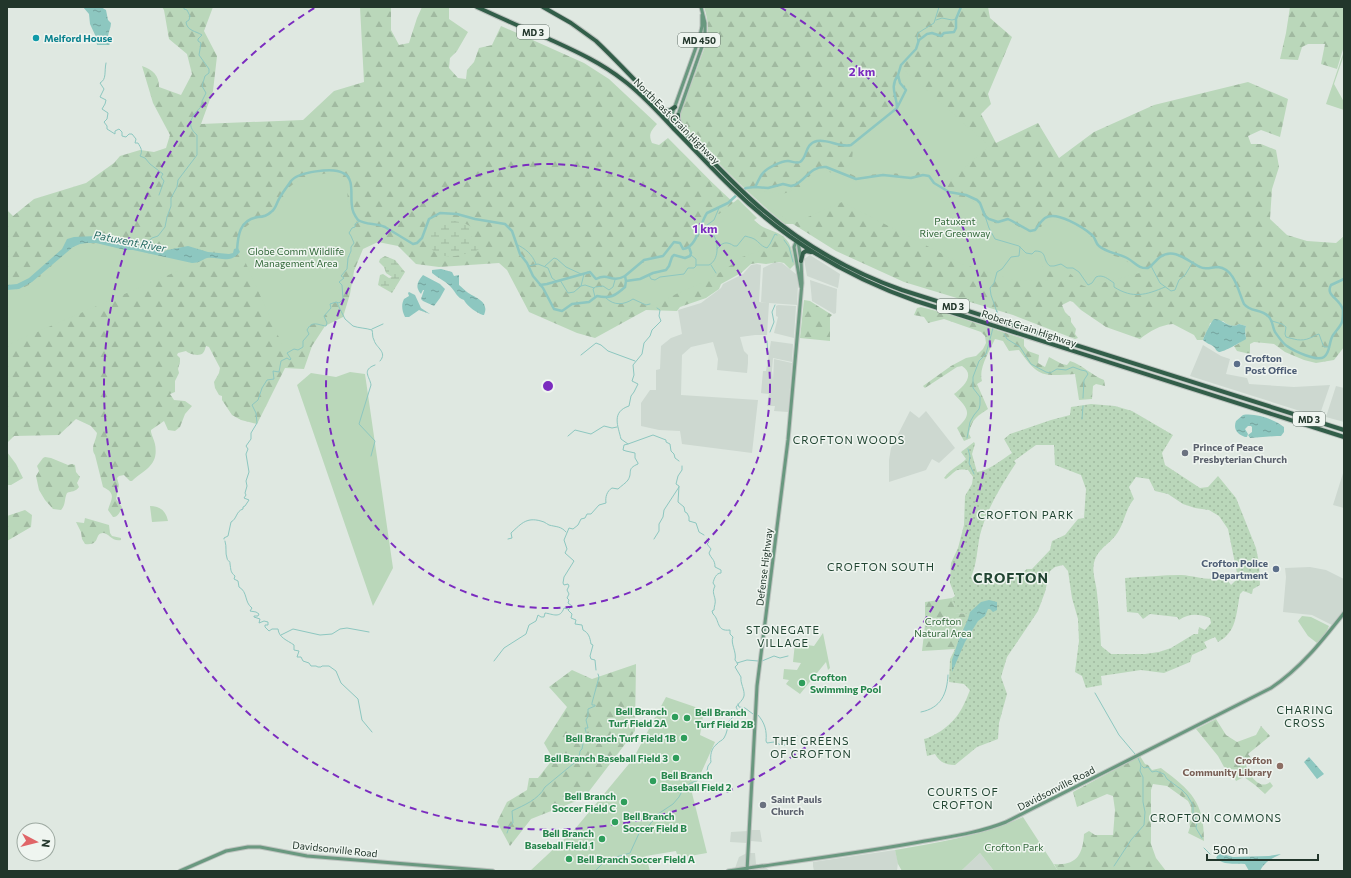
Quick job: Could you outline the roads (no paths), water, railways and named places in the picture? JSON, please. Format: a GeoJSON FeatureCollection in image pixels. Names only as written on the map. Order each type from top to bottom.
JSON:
{"type":"FeatureCollection","features":[{"type":"Feature","properties":{"kind":"highway","name":"North East Crain Highway"},"geometry":{"type":"LineString","coordinates":[[478,7],[602,64],[638,92],[671,121],[734,186]]}},
{"type":"Feature","properties":{"kind":"highway","name":"MD 3"},"geometry":{"type":"LineString","coordinates":[[543,7],[593,38],[734,186]]}},
{"type":"Feature","properties":{"kind":"highway"},"geometry":{"type":"LineString","coordinates":[[662,109],[669,111],[675,107]]}},
{"type":"Feature","properties":{"kind":"highway"},"geometry":{"type":"LineString","coordinates":[[678,115],[680,125],[696,145]]}},
{"type":"Feature","properties":{"kind":"highway","name":"Robert Crain Highway"},"geometry":{"type":"LineString","coordinates":[[734,186],[770,222],[798,241],[812,253],[849,273],[890,292],[1343,436]]}},
{"type":"Feature","properties":{"kind":"highway","name":"Robert Crain Highway"},"geometry":{"type":"LineString","coordinates":[[747,199],[794,234],[798,241],[885,283],[1141,365],[1157,368],[1159,366],[1161,369],[1188,380],[1344,430]]}},
{"type":"Feature","properties":{"kind":"highway"},"geometry":{"type":"LineString","coordinates":[[802,262],[802,254],[804,252],[812,253]]}},
{"type":"Feature","properties":{"kind":"highway"},"geometry":{"type":"LineString","coordinates":[[1015,332],[1017,328],[1031,331]]}},
{"type":"Feature","properties":{"kind":"main road","name":"MD 450"},"geometry":{"type":"LineString","coordinates":[[671,121],[700,36],[702,23],[700,7]]}},
{"type":"Feature","properties":{"kind":"main road","name":"MD 450"},"geometry":{"type":"LineString","coordinates":[[678,115],[705,38],[706,26],[700,7]]}},
{"type":"Feature","properties":{"kind":"main road"},"geometry":{"type":"LineString","coordinates":[[671,121],[678,115]]}},
{"type":"Feature","properties":{"kind":"main road","name":"Defense Highway"},"geometry":{"type":"LineString","coordinates":[[747,870],[757,686],[788,440],[801,289],[802,262],[798,241]]}},
{"type":"Feature","properties":{"kind":"main road","name":"Defense Highway"},"geometry":{"type":"LineString","coordinates":[[798,241],[794,247],[801,289]]}},
{"type":"Feature","properties":{"kind":"main road","name":"Davidsonville Road"},"geometry":{"type":"LineString","coordinates":[[728,871],[747,870],[886,848],[982,830],[1006,822],[1271,688],[1288,676],[1301,663],[1319,644],[1344,613]]}},
{"type":"Feature","properties":{"kind":"main road","name":"Davidsonville Road"},"geometry":{"type":"LineString","coordinates":[[180,871],[233,849],[248,846],[307,856],[493,871]]}},
{"type":"Feature","properties":{"kind":"water"},"geometry":{"type":"Polygon","coordinates":[[[83,7],[101,7],[106,10],[108,20],[111,23],[108,36],[109,45],[97,45],[96,37],[90,24],[89,14],[83,7]]]}},
{"type":"Feature","properties":{"kind":"water"},"geometry":{"type":"Polygon","coordinates":[[[96,236],[164,252],[167,250],[188,246],[208,252],[229,254],[233,253],[234,249],[238,248],[240,252],[236,256],[228,259],[207,258],[199,262],[192,263],[96,243],[80,244],[73,247],[32,282],[19,289],[7,290],[7,285],[17,284],[29,278],[62,249],[67,239],[74,237],[96,236]]]}},
{"type":"Feature","properties":{"kind":"water"},"geometry":{"type":"Polygon","coordinates":[[[441,269],[452,272],[454,276],[459,275],[459,285],[481,300],[485,306],[484,315],[470,307],[448,284],[432,273],[432,270],[441,269]]]}},
{"type":"Feature","properties":{"kind":"water"},"geometry":{"type":"Polygon","coordinates":[[[423,275],[440,284],[445,289],[434,306],[421,299],[424,290],[421,294],[417,287],[419,280],[423,275]]]}},
{"type":"Feature","properties":{"kind":"water"},"geometry":{"type":"Polygon","coordinates":[[[409,292],[415,295],[421,308],[430,314],[419,310],[409,317],[405,317],[402,304],[404,299],[409,296],[409,292]]]}},
{"type":"Feature","properties":{"kind":"water"},"geometry":{"type":"Polygon","coordinates":[[[1214,319],[1218,319],[1232,326],[1239,324],[1246,326],[1246,339],[1232,347],[1218,352],[1213,346],[1203,340],[1214,319]]]}},
{"type":"Feature","properties":{"kind":"water"},"geometry":{"type":"Polygon","coordinates":[[[1243,415],[1253,415],[1270,419],[1284,427],[1284,432],[1281,436],[1250,438],[1248,435],[1252,432],[1252,427],[1248,426],[1245,429],[1248,434],[1247,437],[1245,437],[1238,433],[1235,429],[1236,421],[1243,415]]]}},
{"type":"Feature","properties":{"kind":"water"},"geometry":{"type":"Polygon","coordinates":[[[989,600],[997,602],[997,610],[993,612],[988,609],[985,616],[978,621],[965,642],[952,672],[952,660],[970,612],[981,602],[989,600]]]}},
{"type":"Feature","properties":{"kind":"water"},"geometry":{"type":"Polygon","coordinates":[[[1309,757],[1324,774],[1317,779],[1304,762],[1309,757]]]}},
{"type":"Feature","properties":{"kind":"water"},"geometry":{"type":"Polygon","coordinates":[[[1219,853],[1233,857],[1269,856],[1281,854],[1267,862],[1260,871],[1249,871],[1245,864],[1230,864],[1219,861],[1216,858],[1219,853]]]}},
{"type":"Feature","properties":{"kind":"waterway"},"geometry":{"type":"LineString","coordinates":[[142,247],[152,238],[158,236],[165,227],[171,206],[171,198],[177,187],[178,180],[197,155],[197,135],[191,128],[191,120],[202,106],[202,101],[206,93],[202,86],[205,76],[209,73],[209,69],[199,55],[201,43],[198,39],[202,35],[188,27],[186,22],[189,20],[190,16],[184,7]]}},
{"type":"Feature","properties":{"kind":"waterway"},"geometry":{"type":"LineString","coordinates":[[918,42],[918,33],[934,23],[939,7]]}},
{"type":"Feature","properties":{"kind":"waterway","name":"Patuxent River"},"geometry":{"type":"LineString","coordinates":[[755,187],[765,171],[778,163],[785,161],[800,162],[810,145],[813,143],[817,141],[826,141],[847,146],[851,145],[897,108],[906,90],[900,83],[898,75],[901,65],[916,49],[919,40],[927,34],[932,33],[941,36],[944,33],[954,32],[956,28],[956,19],[961,7]]}},
{"type":"Feature","properties":{"kind":"waterway"},"geometry":{"type":"LineString","coordinates":[[936,20],[942,18],[952,20],[956,19]]}},
{"type":"Feature","properties":{"kind":"waterway"},"geometry":{"type":"LineString","coordinates":[[106,63],[104,79],[100,83],[104,89],[100,97],[106,100],[102,109],[108,113],[107,119],[104,122],[107,129],[115,134],[115,131],[119,129],[122,132],[122,136],[126,137],[129,134],[132,134],[136,139],[135,143],[138,143],[141,148],[140,156],[145,158],[163,174],[161,177],[164,181],[159,195]]}},
{"type":"Feature","properties":{"kind":"waterway"},"geometry":{"type":"LineString","coordinates":[[897,108],[894,84],[898,75]]}},
{"type":"Feature","properties":{"kind":"waterway"},"geometry":{"type":"LineString","coordinates":[[237,250],[239,234],[243,225],[247,221],[265,216],[273,211],[283,192],[291,181],[301,175],[316,171],[338,171],[347,175],[351,183],[353,210],[358,220],[364,223],[385,227],[413,244],[417,243],[422,238],[429,219],[440,213],[457,214],[475,219],[505,224],[512,231],[520,254],[527,263],[533,276],[543,288],[554,309],[562,311],[572,304],[589,302],[597,296],[609,297],[615,295],[625,287],[625,276],[644,260],[663,256],[674,242],[680,243],[683,249],[688,248],[695,240],[707,213],[728,203],[746,188],[768,188],[783,184],[791,186],[795,185],[812,171],[821,167],[826,167],[856,179],[883,175],[911,178],[923,175],[929,176],[934,183],[949,192],[966,195],[977,200],[980,203],[985,216],[989,219],[998,222],[1008,219],[1030,231],[1035,230],[1045,218],[1050,216],[1063,218],[1077,224],[1088,232],[1102,248],[1127,258],[1137,265],[1145,268],[1148,268],[1165,254],[1176,254],[1202,268],[1218,267],[1224,269],[1235,281],[1246,307],[1262,312],[1270,318],[1275,332],[1285,345],[1311,357],[1321,358],[1326,355],[1332,337],[1342,322],[1343,310],[1339,303],[1331,295],[1330,289],[1331,285],[1344,279]]}},
{"type":"Feature","properties":{"kind":"waterway"},"geometry":{"type":"LineString","coordinates":[[696,265],[709,265],[715,259],[717,251],[715,238],[712,232],[706,227],[714,220],[719,208]]}},
{"type":"Feature","properties":{"kind":"waterway"},"geometry":{"type":"LineString","coordinates":[[985,216],[995,239],[1019,246],[1026,253],[1032,254],[1035,251],[1042,252],[1050,266],[1061,264],[1067,268],[1073,268],[1079,272],[1088,285],[1092,283],[1096,277],[1101,276],[1114,283],[1114,287],[1127,293],[1146,294],[1165,287]]}},
{"type":"Feature","properties":{"kind":"waterway"},"geometry":{"type":"LineString","coordinates":[[224,539],[228,536],[231,522],[249,500],[244,498],[246,495],[246,481],[249,472],[246,454],[248,449],[246,446],[251,439],[251,433],[257,423],[256,413],[252,405],[258,400],[262,388],[267,380],[274,379],[273,371],[279,372],[281,361],[287,358],[290,360],[291,359],[287,353],[294,349],[298,350],[303,347],[303,341],[309,334],[307,330],[309,327],[313,324],[326,326],[327,323],[324,316],[331,308],[330,304],[336,302],[339,303],[343,299],[342,285],[339,282],[344,278],[341,276],[347,269],[348,258],[351,247],[354,243],[349,233],[352,228],[355,227],[355,224],[360,221]]}},
{"type":"Feature","properties":{"kind":"waterway","name":"Patuxent River"},"geometry":{"type":"LineString","coordinates":[[700,228],[706,227]]}},
{"type":"Feature","properties":{"kind":"waterway"},"geometry":{"type":"LineString","coordinates":[[717,249],[725,243],[737,246],[745,236],[754,239],[767,248],[775,234],[777,235]]}},
{"type":"Feature","properties":{"kind":"waterway"},"geometry":{"type":"LineString","coordinates":[[784,240],[789,247],[793,262]]}},
{"type":"Feature","properties":{"kind":"waterway"},"geometry":{"type":"LineString","coordinates":[[516,244],[528,252],[533,257],[536,264]]}},
{"type":"Feature","properties":{"kind":"waterway"},"geometry":{"type":"LineString","coordinates":[[626,281],[640,279],[653,273],[666,270],[674,255],[685,258],[690,256],[691,253],[689,247]]}},
{"type":"Feature","properties":{"kind":"waterway"},"geometry":{"type":"LineString","coordinates":[[999,318],[990,288],[994,283],[997,272],[1002,269],[1011,257],[1019,256],[1020,247]]}},
{"type":"Feature","properties":{"kind":"waterway"},"geometry":{"type":"LineString","coordinates":[[649,275],[651,279],[655,280],[660,277],[684,274],[688,268],[694,268],[696,266],[696,259],[691,255]]}},
{"type":"Feature","properties":{"kind":"waterway"},"geometry":{"type":"LineString","coordinates":[[545,266],[554,258],[566,267],[581,274]]}},
{"type":"Feature","properties":{"kind":"waterway"},"geometry":{"type":"LineString","coordinates":[[1151,266],[1160,283],[1171,291],[1175,290],[1179,280],[1185,275],[1193,262]]}},
{"type":"Feature","properties":{"kind":"waterway"},"geometry":{"type":"LineString","coordinates":[[528,266],[538,264],[548,268],[552,278],[556,281]]}},
{"type":"Feature","properties":{"kind":"waterway"},"geometry":{"type":"LineString","coordinates":[[711,265],[716,273]]}},
{"type":"Feature","properties":{"kind":"waterway"},"geometry":{"type":"LineString","coordinates":[[540,285],[590,272],[596,279],[601,277],[616,279],[625,276]]}},
{"type":"Feature","properties":{"kind":"waterway"},"geometry":{"type":"LineString","coordinates":[[560,280],[568,293],[574,292],[581,286],[584,274]]}},
{"type":"Feature","properties":{"kind":"waterway"},"geometry":{"type":"LineString","coordinates":[[595,297],[593,289],[595,287],[603,286],[609,290],[613,287],[615,280]]}},
{"type":"Feature","properties":{"kind":"waterway"},"geometry":{"type":"LineString","coordinates":[[581,286],[585,285],[594,288]]}},
{"type":"Feature","properties":{"kind":"waterway"},"geometry":{"type":"LineString","coordinates":[[606,298],[609,301],[619,304],[633,299],[646,305],[650,304]]}},
{"type":"Feature","properties":{"kind":"waterway"},"geometry":{"type":"LineString","coordinates":[[337,303],[345,319],[353,326],[372,330],[375,343],[383,355],[380,361]]}},
{"type":"Feature","properties":{"kind":"waterway"},"geometry":{"type":"LineString","coordinates":[[770,332],[774,322],[772,312],[775,305]]}},
{"type":"Feature","properties":{"kind":"waterway"},"geometry":{"type":"LineString","coordinates":[[657,308],[660,310],[659,316],[661,321],[652,330],[650,336],[644,343],[642,354],[633,365],[634,375],[632,381],[638,384],[631,396],[629,406],[620,412],[617,424],[621,439],[628,444],[653,435],[666,440],[666,442],[670,444],[671,451],[675,458],[679,461]]}},
{"type":"Feature","properties":{"kind":"waterway"},"geometry":{"type":"LineString","coordinates":[[997,311],[997,317]]}},
{"type":"Feature","properties":{"kind":"waterway"},"geometry":{"type":"LineString","coordinates":[[1272,321],[1286,327],[1286,337],[1304,340],[1319,334],[1324,347],[1329,347]]}},
{"type":"Feature","properties":{"kind":"waterway"},"geometry":{"type":"LineString","coordinates":[[372,329],[383,324]]}},
{"type":"Feature","properties":{"kind":"waterway"},"geometry":{"type":"LineString","coordinates":[[967,438],[970,422],[980,405],[980,397],[973,388],[973,377],[979,361],[986,354],[993,328]]}},
{"type":"Feature","properties":{"kind":"waterway"},"geometry":{"type":"LineString","coordinates":[[1004,334],[1007,339],[1020,347],[1031,364],[1046,372],[1050,373],[1057,369],[1066,370],[1073,367],[1086,371],[1088,374],[1084,380],[1083,398]]}},
{"type":"Feature","properties":{"kind":"waterway"},"geometry":{"type":"LineString","coordinates":[[767,341],[768,354]]}},
{"type":"Feature","properties":{"kind":"waterway"},"geometry":{"type":"LineString","coordinates":[[581,355],[596,343],[608,351],[635,361]]}},
{"type":"Feature","properties":{"kind":"waterway"},"geometry":{"type":"LineString","coordinates":[[371,456],[375,441],[359,424],[371,385],[367,371],[375,365]]}},
{"type":"Feature","properties":{"kind":"waterway"},"geometry":{"type":"LineString","coordinates":[[1082,419],[1083,406]]}},
{"type":"Feature","properties":{"kind":"waterway"},"geometry":{"type":"LineString","coordinates":[[568,436],[575,430],[591,434],[604,426],[612,428],[617,427]]}},
{"type":"Feature","properties":{"kind":"waterway"},"geometry":{"type":"LineString","coordinates":[[596,670],[595,660],[591,659],[590,656],[593,645],[591,644],[589,636],[583,630],[582,625],[575,624],[576,620],[571,618],[572,614],[568,610],[572,606],[568,603],[569,600],[567,598],[569,594],[567,590],[569,586],[568,584],[564,585],[563,583],[564,577],[574,561],[565,553],[567,549],[564,540],[569,528],[573,529],[578,525],[581,519],[585,518],[587,514],[591,514],[599,505],[606,503],[607,494],[610,489],[618,489],[628,480],[632,467],[638,464],[635,458],[635,453],[623,450],[624,445],[628,444]]}},
{"type":"Feature","properties":{"kind":"waterway"},"geometry":{"type":"LineString","coordinates":[[968,449],[970,456],[969,463],[974,474]]}},
{"type":"Feature","properties":{"kind":"waterway"},"geometry":{"type":"LineString","coordinates":[[682,466],[682,470],[678,476],[676,484],[679,486],[678,502],[684,507],[685,512],[689,517],[689,521],[696,523],[699,532],[704,535]]}},
{"type":"Feature","properties":{"kind":"waterway"},"geometry":{"type":"LineString","coordinates":[[654,539],[659,531],[659,524],[663,517],[664,510],[679,487]]}},
{"type":"Feature","properties":{"kind":"waterway"},"geometry":{"type":"LineString","coordinates":[[508,539],[512,538],[511,533],[518,526],[529,520],[538,520],[560,528],[566,532]]}},
{"type":"Feature","properties":{"kind":"waterway"},"geometry":{"type":"LineString","coordinates":[[707,539],[709,542],[707,544],[711,549],[709,553],[715,567],[721,570],[721,573],[717,575],[713,583],[715,586],[713,591],[715,602],[714,610],[712,611],[720,627],[722,629],[730,630],[730,634],[733,637],[732,642],[735,660],[738,664],[735,667],[741,677],[744,691],[744,696],[736,707],[738,711],[735,714]]}},
{"type":"Feature","properties":{"kind":"waterway"},"geometry":{"type":"LineString","coordinates":[[225,541],[226,556],[230,562],[231,572],[235,576],[234,579],[238,581],[239,587],[244,592],[248,603],[252,608],[250,611],[259,614],[258,616],[254,617],[260,619],[259,623],[264,621],[268,622],[268,625],[265,625],[265,627],[269,631],[272,629],[278,629],[280,635],[294,645],[294,650],[299,651],[297,657],[301,657],[303,661],[309,663],[311,666],[329,666],[336,671],[341,683],[358,699],[362,720],[372,732]]}},
{"type":"Feature","properties":{"kind":"waterway"},"geometry":{"type":"LineString","coordinates":[[494,661],[504,648],[526,634],[529,625],[536,621],[538,615],[541,617],[544,617],[545,613],[558,615],[564,608],[568,609]]}},
{"type":"Feature","properties":{"kind":"waterway"},"geometry":{"type":"LineString","coordinates":[[281,635],[293,629],[320,635],[332,634],[340,629],[347,628],[369,632]]}},
{"type":"Feature","properties":{"kind":"waterway"},"geometry":{"type":"LineString","coordinates":[[762,661],[774,656],[780,658],[788,656]]}},
{"type":"Feature","properties":{"kind":"waterway"},"geometry":{"type":"LineString","coordinates":[[737,663],[747,660],[758,661]]}},
{"type":"Feature","properties":{"kind":"waterway"},"geometry":{"type":"LineString","coordinates":[[507,833],[510,825],[513,823],[512,811],[535,799],[545,787],[579,759],[583,744],[581,741],[585,742],[584,737],[587,736],[585,728],[588,728],[586,720],[588,716],[588,709],[595,706],[592,705],[592,703],[599,677],[598,674]]}},
{"type":"Feature","properties":{"kind":"waterway"},"geometry":{"type":"LineString","coordinates":[[921,712],[934,707],[942,699],[946,688],[948,675]]}},
{"type":"Feature","properties":{"kind":"waterway"},"geometry":{"type":"LineString","coordinates":[[1095,693],[1119,735],[1135,754]]}},
{"type":"Feature","properties":{"kind":"waterway"},"geometry":{"type":"LineString","coordinates":[[738,704],[739,707],[745,708],[753,714]]}},
{"type":"Feature","properties":{"kind":"waterway"},"geometry":{"type":"LineString","coordinates":[[758,715],[765,727],[767,743],[774,742],[785,745],[797,736]]}},
{"type":"Feature","properties":{"kind":"waterway"},"geometry":{"type":"LineString","coordinates":[[595,871],[606,860],[630,853],[641,829],[647,828],[658,814],[673,804],[689,784],[698,780],[701,775],[706,775],[708,766],[711,762],[712,750],[724,738],[728,722],[734,716]]}},
{"type":"Feature","properties":{"kind":"waterway"},"geometry":{"type":"LineString","coordinates":[[1114,866],[1131,840],[1144,825],[1145,812],[1143,802],[1143,777],[1140,771],[1141,765],[1138,758]]}},
{"type":"Feature","properties":{"kind":"waterway"},"geometry":{"type":"LineString","coordinates":[[1142,766],[1144,768],[1148,767],[1152,772],[1156,771],[1164,774],[1167,779],[1187,795],[1193,805],[1193,813],[1197,822],[1196,828],[1202,838]]}},
{"type":"Feature","properties":{"kind":"waterway"},"geometry":{"type":"LineString","coordinates":[[1204,848],[1210,854]]}},
{"type":"Feature","properties":{"kind":"place","name":"Melford House"},"geometry":{"type":"Point","coordinates":[36,38]}},
{"type":"Feature","properties":{"kind":"place","name":"Crofton Post Office"},"geometry":{"type":"Point","coordinates":[1237,364]}},
{"type":"Feature","properties":{"kind":"place","name":"Prince of Peace Presbyterian Church"},"geometry":{"type":"Point","coordinates":[1185,453]}},
{"type":"Feature","properties":{"kind":"place","name":"Crofton Police Department"},"geometry":{"type":"Point","coordinates":[1276,569]}},
{"type":"Feature","properties":{"kind":"place","name":"Crofton Swimming Pool"},"geometry":{"type":"Point","coordinates":[802,683]}},
{"type":"Feature","properties":{"kind":"place","name":"Bell Branch Turf Field 2A"},"geometry":{"type":"Point","coordinates":[675,717]}},
{"type":"Feature","properties":{"kind":"place","name":"Bell Branch Turf Field 2B"},"geometry":{"type":"Point","coordinates":[687,718]}},
{"type":"Feature","properties":{"kind":"place","name":"Bell Branch Turf Field 1B"},"geometry":{"type":"Point","coordinates":[684,738]}},
{"type":"Feature","properties":{"kind":"place","name":"Bell Branch Baseball Field 3"},"geometry":{"type":"Point","coordinates":[676,758]}},
{"type":"Feature","properties":{"kind":"place","name":"Crofton Community Library"},"geometry":{"type":"Point","coordinates":[1280,766]}},
{"type":"Feature","properties":{"kind":"place","name":"Bell Branch Baseball Field 2"},"geometry":{"type":"Point","coordinates":[653,781]}},
{"type":"Feature","properties":{"kind":"place","name":"Bell Branch Soccer Field C"},"geometry":{"type":"Point","coordinates":[624,802]}},
{"type":"Feature","properties":{"kind":"place","name":"Saint Pauls Church"},"geometry":{"type":"Point","coordinates":[763,805]}},
{"type":"Feature","properties":{"kind":"place","name":"Bell Branch Soccer Field B"},"geometry":{"type":"Point","coordinates":[615,822]}},
{"type":"Feature","properties":{"kind":"place","name":"Bell Branch Baseball Field 1"},"geometry":{"type":"Point","coordinates":[602,839]}},
{"type":"Feature","properties":{"kind":"place","name":"Bell Branch Soccer Field A"},"geometry":{"type":"Point","coordinates":[569,859]}},
{"type":"Feature","properties":{"kind":"district","name":"CROFTON WOODS"},"geometry":{"type":"Point","coordinates":[849,439]}},
{"type":"Feature","properties":{"kind":"district","name":"CROFTON PARK"},"geometry":{"type":"Point","coordinates":[1026,514]}},
{"type":"Feature","properties":{"kind":"district","name":"CROFTON SOUTH"},"geometry":{"type":"Point","coordinates":[881,566]}},
{"type":"Feature","properties":{"kind":"district","name":"CROFTON"},"geometry":{"type":"Point","coordinates":[1011,577]}},
{"type":"Feature","properties":{"kind":"district","name":"STONEGATE VILLAGE"},"geometry":{"type":"Point","coordinates":[783,635]}},
{"type":"Feature","properties":{"kind":"district","name":"CHARING CROSS"},"geometry":{"type":"Point","coordinates":[1305,715]}},
{"type":"Feature","properties":{"kind":"district","name":"THE GREENS OF CROFTON"},"geometry":{"type":"Point","coordinates":[811,746]}},
{"type":"Feature","properties":{"kind":"district","name":"COURTS OF CROFTON"},"geometry":{"type":"Point","coordinates":[963,797]}},
{"type":"Feature","properties":{"kind":"district","name":"CROFTON COMMONS"},"geometry":{"type":"Point","coordinates":[1216,817]}},
{"type":"Feature","properties":{"kind":"park label","name":"Patuxent River Greenway"},"geometry":{"type":"Point","coordinates":[955,226]}},
{"type":"Feature","properties":{"kind":"park label","name":"Globe Comm Wildlife Management Area"},"geometry":{"type":"Point","coordinates":[296,256]}},
{"type":"Feature","properties":{"kind":"park label","name":"Crofton Natural Area"},"geometry":{"type":"Point","coordinates":[943,626]}},
{"type":"Feature","properties":{"kind":"park label","name":"Crofton Park"},"geometry":{"type":"Point","coordinates":[1014,847]}}]}
